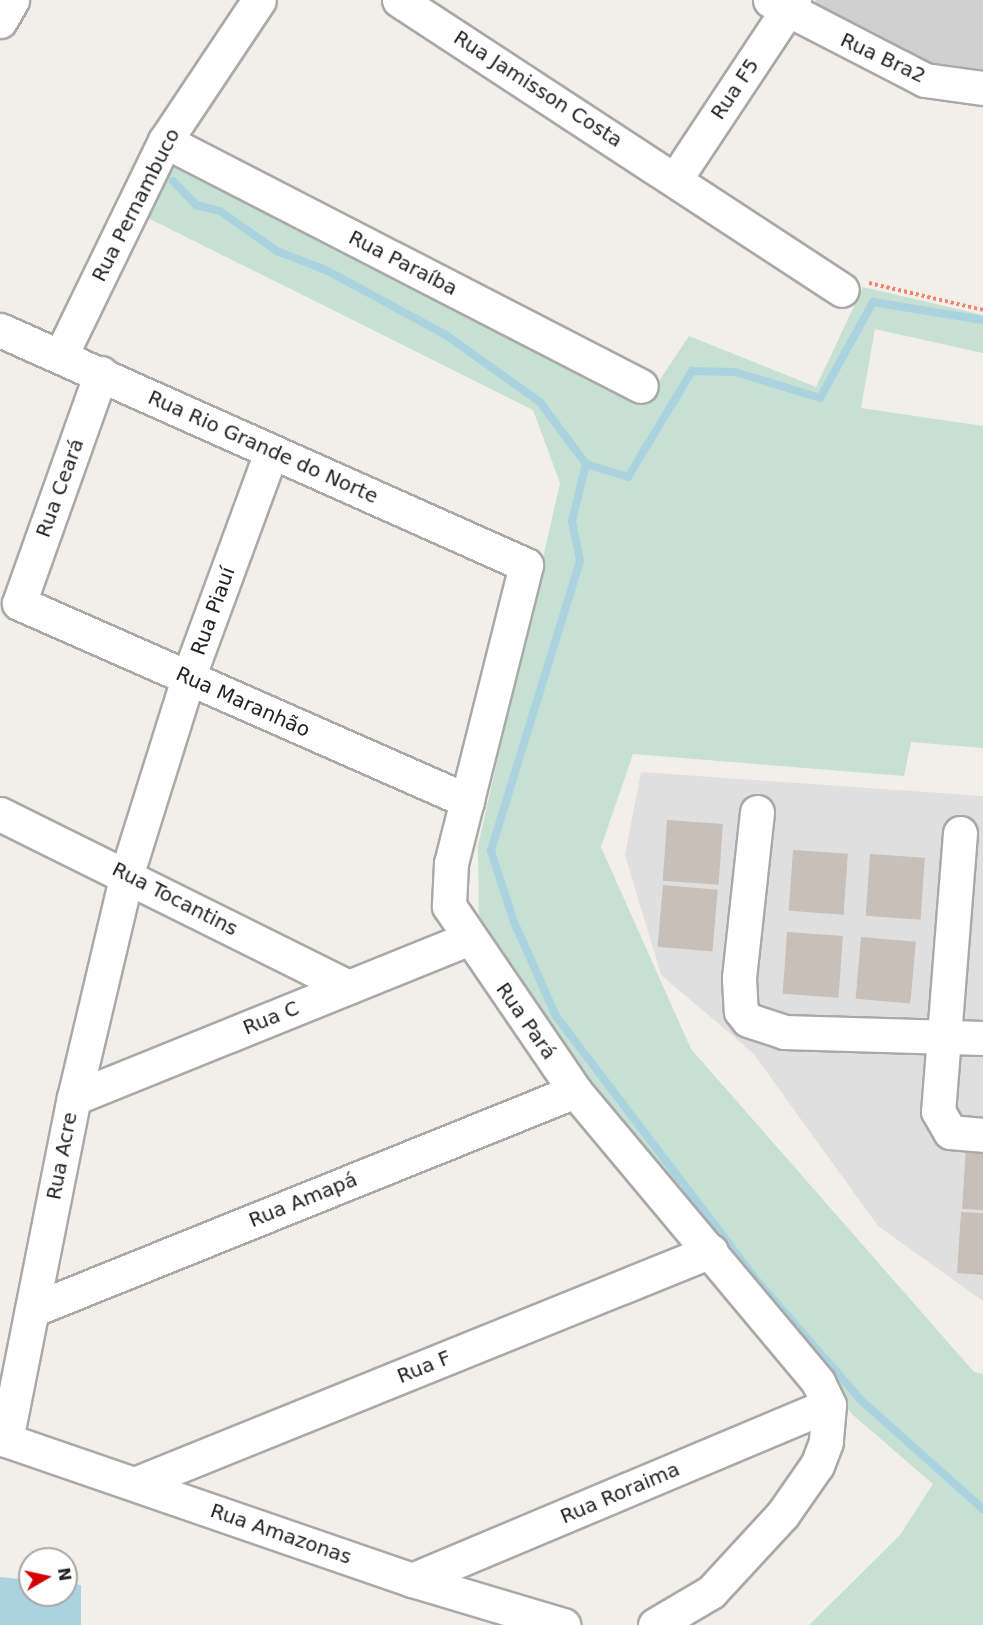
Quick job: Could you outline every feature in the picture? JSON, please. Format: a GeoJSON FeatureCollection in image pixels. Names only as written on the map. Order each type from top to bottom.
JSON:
{"type":"FeatureCollection","features":[{"type":"Feature","properties":{"kind":"street"},"geometry":{"type":"LineString","coordinates":[[0,21],[12,0]]}},
{"type":"Feature","properties":{"kind":"street","name":"Rua Pernambuco"},"geometry":{"type":"LineString","coordinates":[[61,356],[165,141],[259,0]]}},
{"type":"Feature","properties":{"kind":"street","name":"Rua Jamisson Costa"},"geometry":{"type":"LineString","coordinates":[[399,0],[676,178],[842,290]]}},
{"type":"Feature","properties":{"kind":"street","name":"Rua F5"},"geometry":{"type":"LineString","coordinates":[[676,178],[784,4]]}},
{"type":"Feature","properties":{"kind":"street","name":"Rua Bra2"},"geometry":{"type":"LineString","coordinates":[[784,4],[925,80],[983,88]]}},
{"type":"Feature","properties":{"kind":"street","name":"Rua Paraíba"},"geometry":{"type":"LineString","coordinates":[[165,141],[641,386]]}},
{"type":"Feature","properties":{"kind":"street","name":"Rua Rio Grande do Norte"},"geometry":{"type":"LineString","coordinates":[[0,330],[101,373],[271,453],[526,565]]}},
{"type":"Feature","properties":{"kind":"street","name":"Rua Ceará"},"geometry":{"type":"LineString","coordinates":[[19,603],[101,373]]}},
{"type":"Feature","properties":{"kind":"street","name":"Rua Piauí"},"geometry":{"type":"LineString","coordinates":[[127,873],[188,678],[271,453]]}},
{"type":"Feature","properties":{"kind":"street","name":"Rua Pará"},"geometry":{"type":"LineString","coordinates":[[526,565],[446,891],[448,906],[468,939],[574,1091],[711,1251],[818,1382],[829,1405]]}},
{"type":"Feature","properties":{"kind":"street","name":"Rua Maranhão"},"geometry":{"type":"LineString","coordinates":[[19,603],[467,801]]}},
{"type":"Feature","properties":{"kind":"street"},"geometry":{"type":"LineString","coordinates":[[758,812],[739,978],[741,1011],[754,1023],[784,1032],[982,1038]]}},
{"type":"Feature","properties":{"kind":"street","name":"Rua Tocantins"},"geometry":{"type":"LineString","coordinates":[[0,814],[127,873],[348,987]]}},
{"type":"Feature","properties":{"kind":"street"},"geometry":{"type":"LineString","coordinates":[[960,833],[938,1111],[942,1124],[950,1132],[983,1136]]}},
{"type":"Feature","properties":{"kind":"street","name":"Rua Acre"},"geometry":{"type":"LineString","coordinates":[[3,1439],[32,1310],[74,1098],[127,873]]}},
{"type":"Feature","properties":{"kind":"street","name":"Rua C"},"geometry":{"type":"LineString","coordinates":[[74,1098],[468,939]]}},
{"type":"Feature","properties":{"kind":"street","name":"Rua Amapá"},"geometry":{"type":"LineString","coordinates":[[32,1310],[574,1091]]}},
{"type":"Feature","properties":{"kind":"street","name":"Rua F"},"geometry":{"type":"LineString","coordinates":[[137,1483],[711,1251]]}},
{"type":"Feature","properties":{"kind":"street"},"geometry":{"type":"LineString","coordinates":[[655,1625],[711,1592],[783,1514],[818,1466],[826,1442],[829,1405]]}},
{"type":"Feature","properties":{"kind":"street","name":"Rua Roraima"},"geometry":{"type":"LineString","coordinates":[[412,1580],[829,1405]]}},
{"type":"Feature","properties":{"kind":"street","name":"Rua Amazonas"},"geometry":{"type":"LineString","coordinates":[[3,1439],[137,1483],[412,1580],[563,1625]]}},
{"type":"Feature","properties":{"kind":"path"},"geometry":{"type":"LineString","coordinates":[[842,290],[871,282],[983,310]]}},
{"type":"Feature","properties":{"kind":"shaded area"},"geometry":{"type":"Polygon","coordinates":[[[816,0],[983,0],[983,79],[925,71],[813,5],[816,0]]]}},
{"type":"Feature","properties":{"kind":"shaded area"},"geometry":{"type":"Polygon","coordinates":[[[641,772],[983,796],[983,1301],[878,1226],[753,1053],[661,975],[625,855],[641,772]]]}},
{"type":"Feature","properties":{"kind":"green space"},"geometry":{"type":"Polygon","coordinates":[[[167,156],[645,402],[689,336],[816,387],[863,287],[983,315],[983,353],[875,329],[861,408],[983,426],[983,748],[911,742],[904,776],[633,754],[601,847],[691,1049],[974,1372],[983,1374],[983,1625],[809,1625],[900,1535],[933,1484],[853,1415],[479,940],[478,846],[560,483],[533,410],[138,213],[167,156]]]}},
{"type":"Feature","properties":{"kind":"water"},"geometry":{"type":"Polygon","coordinates":[[[0,1577],[18,1579],[18,1607],[78,1607],[78,1585],[81,1585],[81,1625],[0,1625],[0,1577]]]}},
{"type":"Feature","properties":{"kind":"building"},"geometry":{"type":"Polygon","coordinates":[[[667,820],[723,824],[719,885],[663,881],[667,820]]]}},
{"type":"Feature","properties":{"kind":"building"},"geometry":{"type":"Polygon","coordinates":[[[793,850],[848,854],[844,915],[789,911],[793,850]]]}},
{"type":"Feature","properties":{"kind":"building"},"geometry":{"type":"Polygon","coordinates":[[[870,854],[925,858],[921,920],[866,916],[870,854]]]}},
{"type":"Feature","properties":{"kind":"building"},"geometry":{"type":"Polygon","coordinates":[[[663,885],[718,890],[712,952],[658,947],[663,885]]]}},
{"type":"Feature","properties":{"kind":"building"},"geometry":{"type":"Polygon","coordinates":[[[787,932],[843,936],[839,998],[783,994],[787,932]]]}},
{"type":"Feature","properties":{"kind":"building"},"geometry":{"type":"Polygon","coordinates":[[[861,937],[916,942],[910,1004],[856,999],[861,937]]]}},
{"type":"Feature","properties":{"kind":"building"},"geometry":{"type":"Polygon","coordinates":[[[966,1147],[983,1148],[983,1210],[962,1209],[966,1147]]]}},
{"type":"Feature","properties":{"kind":"building"},"geometry":{"type":"Polygon","coordinates":[[[961,1212],[983,1213],[983,1275],[957,1273],[961,1212]]]}},
{"type":"Feature","properties":{"kind":"waterway"},"geometry":{"type":"LineString","coordinates":[[173,181],[196,205],[220,211],[277,251],[328,271],[446,335],[540,402],[586,464],[572,521],[580,561],[491,851],[514,922],[556,1016],[759,1283],[862,1401],[983,1509]]}},
{"type":"Feature","properties":{"kind":"waterway"},"geometry":{"type":"LineString","coordinates":[[586,464],[628,477],[692,371],[735,372],[820,398],[873,302],[983,320]]}}]}
